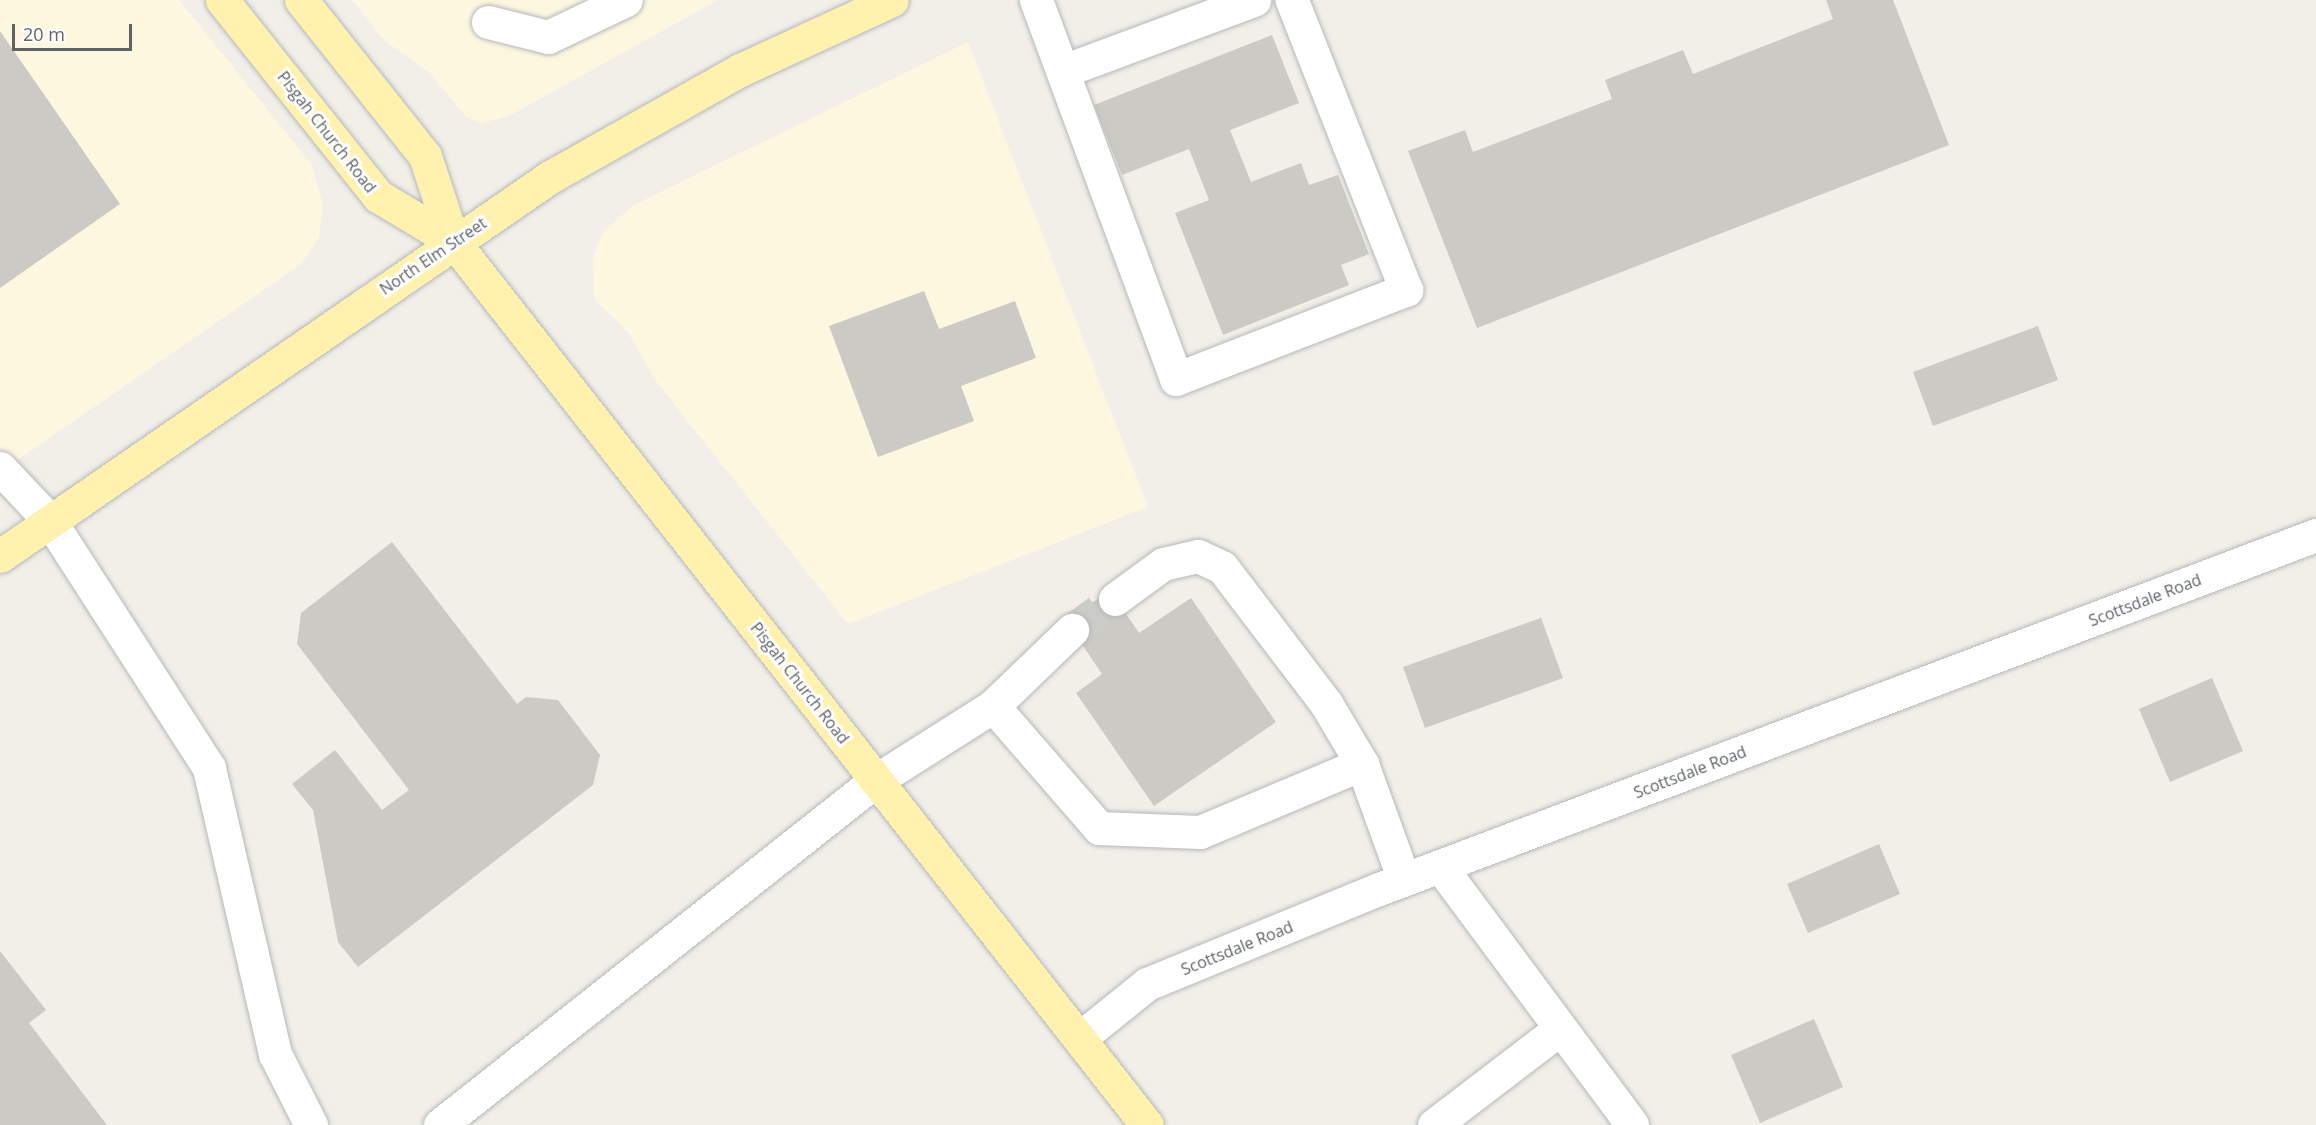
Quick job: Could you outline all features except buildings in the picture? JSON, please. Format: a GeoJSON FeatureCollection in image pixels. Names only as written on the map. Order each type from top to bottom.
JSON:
{"type":"FeatureCollection","features":[{"type":"Feature","properties":{"kind":"main road","name":"Pisgah Church Road"},"geometry":{"type":"LineString","coordinates":[[222,0],[378,196],[453,241]]}},
{"type":"Feature","properties":{"kind":"main road","name":"Pisgah Church Road"},"geometry":{"type":"LineString","coordinates":[[301,0],[424,156],[453,241],[1147,1125]]}},
{"type":"Feature","properties":{"kind":"main road","name":"North Elm Street"},"geometry":{"type":"LineString","coordinates":[[0,556],[453,241],[646,119],[846,9],[892,0]]}},
{"type":"Feature","properties":{"kind":"street"},"geometry":{"type":"LineString","coordinates":[[488,22],[548,37],[626,0]]}},
{"type":"Feature","properties":{"kind":"street"},"geometry":{"type":"LineString","coordinates":[[1036,0],[1176,379],[1406,290],[1292,0]]}},
{"type":"Feature","properties":{"kind":"street"},"geometry":{"type":"LineString","coordinates":[[1063,71],[1254,0]]}},
{"type":"Feature","properties":{"kind":"street"},"geometry":{"type":"LineString","coordinates":[[0,468],[50,521],[209,768],[275,1054],[311,1125]]}},
{"type":"Feature","properties":{"kind":"street","name":"Scottsdale Road"},"geometry":{"type":"LineString","coordinates":[[1080,1038],[1147,984],[1440,866],[2316,535]]}},
{"type":"Feature","properties":{"kind":"street"},"geometry":{"type":"LineString","coordinates":[[1115,598],[1163,564],[1198,556],[1222,567],[1327,705],[1362,764],[1404,880]]}},
{"type":"Feature","properties":{"kind":"street"},"geometry":{"type":"LineString","coordinates":[[440,1125],[875,781],[993,706],[1072,630]]}},
{"type":"Feature","properties":{"kind":"street"},"geometry":{"type":"LineString","coordinates":[[993,706],[1099,828],[1200,832],[1362,764]]}},
{"type":"Feature","properties":{"kind":"street"},"geometry":{"type":"LineString","coordinates":[[1440,866],[1557,1031],[1632,1125]]}},
{"type":"Feature","properties":{"kind":"street"},"geometry":{"type":"LineString","coordinates":[[1434,1125],[1557,1031]]}},
{"type":"Feature","properties":{"kind":"shaded area"},"geometry":{"type":"Polygon","coordinates":[[[0,0],[179,0],[312,165],[323,206],[319,238],[300,265],[0,472],[0,0]]]}},
{"type":"Feature","properties":{"kind":"shaded area"},"geometry":{"type":"Polygon","coordinates":[[[352,0],[718,0],[509,116],[481,123],[467,118],[429,72],[385,41],[352,0]]]}},
{"type":"Feature","properties":{"kind":"shaded area"},"geometry":{"type":"Polygon","coordinates":[[[968,42],[1148,507],[848,624],[655,380],[628,332],[594,299],[593,258],[603,232],[634,205],[968,42]]]}},
{"type":"Feature","properties":{"kind":"tunnel"},"geometry":{"type":"LineString","coordinates":[[1072,630],[1115,599]]}}]}
